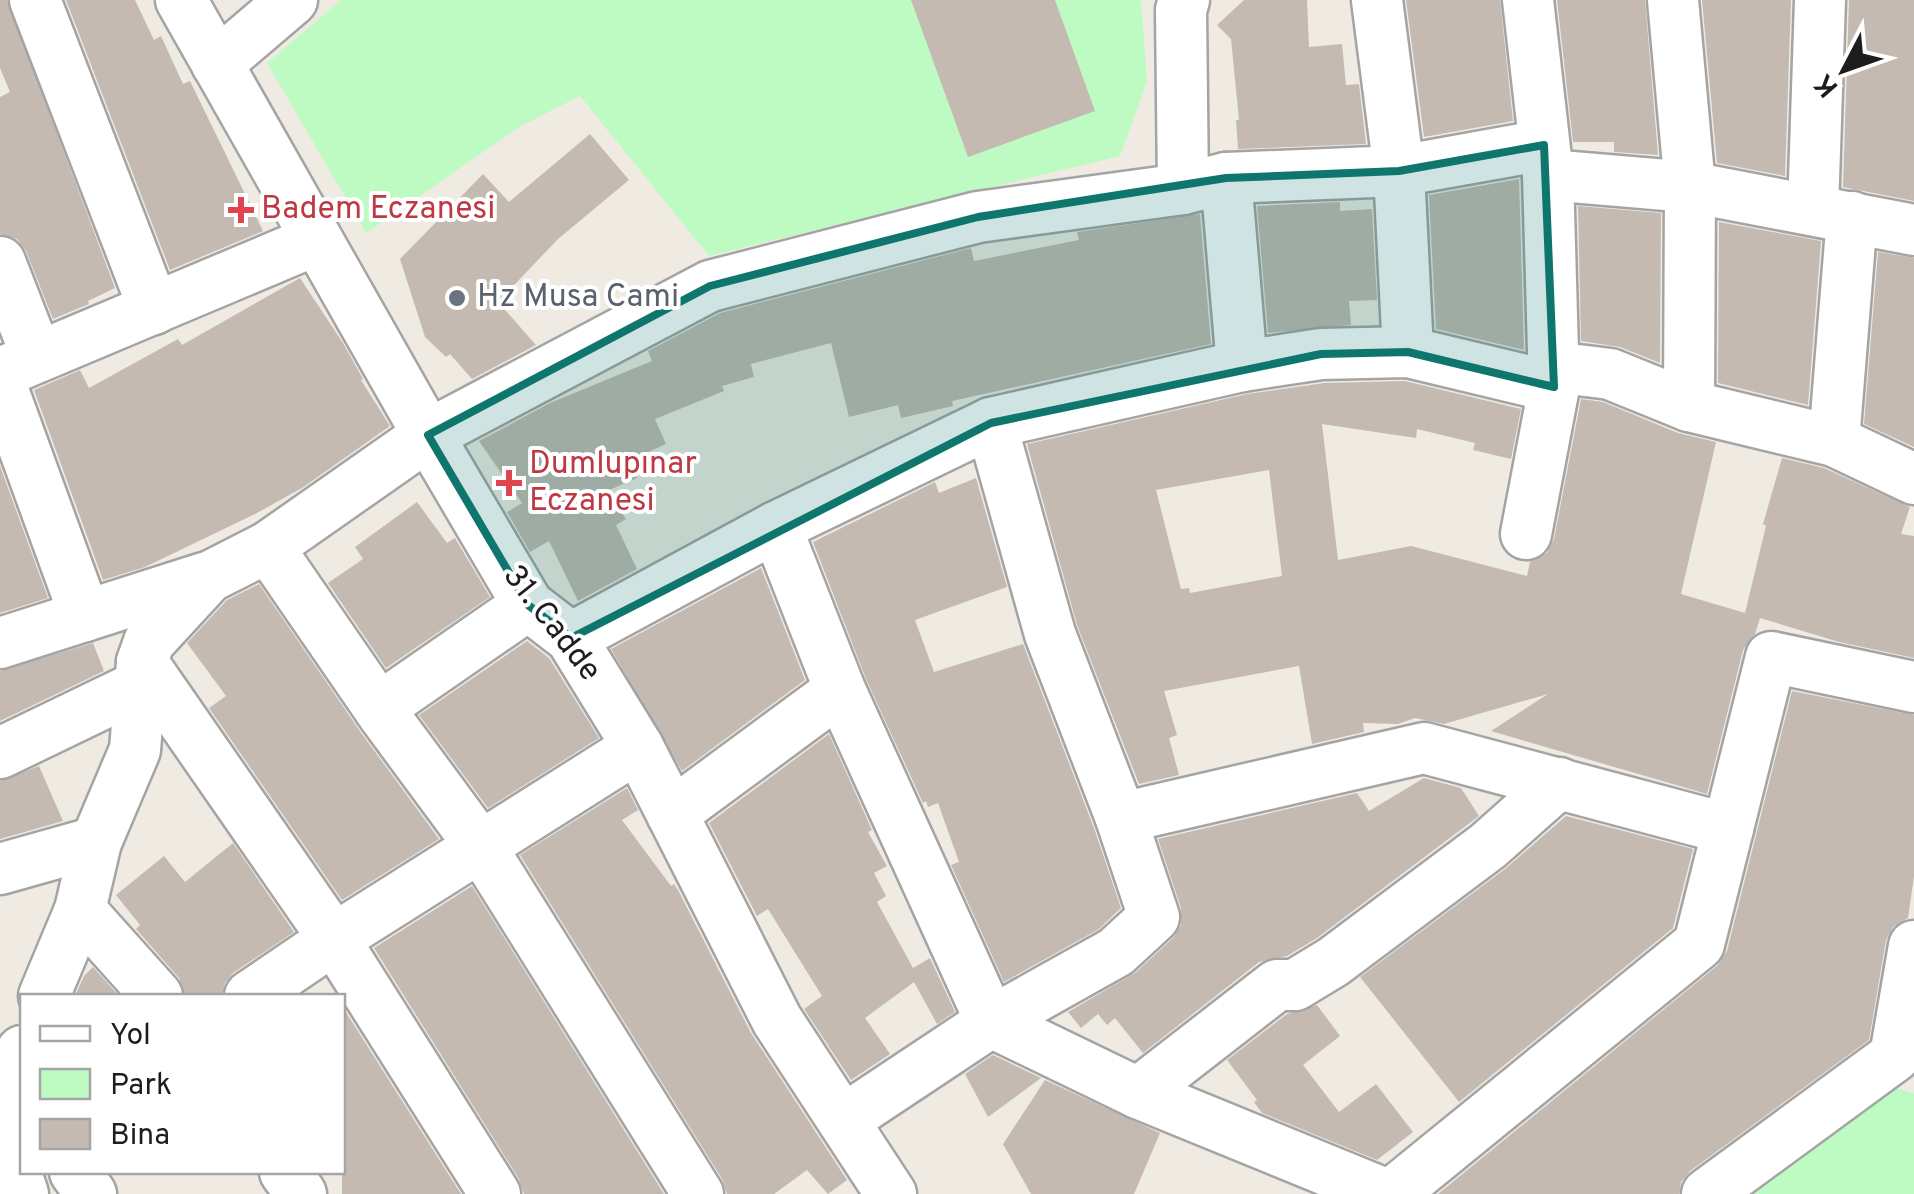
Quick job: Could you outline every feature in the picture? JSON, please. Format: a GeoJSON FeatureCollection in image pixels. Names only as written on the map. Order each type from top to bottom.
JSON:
{"type":"FeatureCollection","features":[{"type":"Feature","properties":{"kind":"street"},"geometry":{"type":"LineString","coordinates":[[34,0],[154,309]]}},
{"type":"Feature","properties":{"kind":"street","name":"31. Cadde"},"geometry":{"type":"LineString","coordinates":[[181,0],[528,605],[571,638],[638,747],[776,1020],[892,1194]]}},
{"type":"Feature","properties":{"kind":"street"},"geometry":{"type":"LineString","coordinates":[[218,64],[292,0]]}},
{"type":"Feature","properties":{"kind":"street"},"geometry":{"type":"LineString","coordinates":[[1184,0],[1181,10],[1204,184],[1242,366]]}},
{"type":"Feature","properties":{"kind":"street"},"geometry":{"type":"LineString","coordinates":[[1378,0],[1399,171],[1408,352]]}},
{"type":"Feature","properties":{"kind":"street"},"geometry":{"type":"LineString","coordinates":[[1526,534],[1554,377],[1546,160],[1528,0]]}},
{"type":"Feature","properties":{"kind":"street"},"geometry":{"type":"LineString","coordinates":[[1673,0],[1690,187],[1689,406]]}},
{"type":"Feature","properties":{"kind":"street"},"geometry":{"type":"LineString","coordinates":[[1820,0],[1833,214],[1834,441]]}},
{"type":"Feature","properties":{"kind":"street"},"geometry":{"type":"LineString","coordinates":[[0,643],[209,577],[268,547],[428,436],[710,286],[978,218],[1204,184],[1546,160],[1914,230]]}},
{"type":"Feature","properties":{"kind":"street"},"geometry":{"type":"LineString","coordinates":[[12,370],[316,240]]}},
{"type":"Feature","properties":{"kind":"street"},"geometry":{"type":"LineString","coordinates":[[0,262],[12,370],[19,492],[85,616]]}},
{"type":"Feature","properties":{"kind":"street"},"geometry":{"type":"LineString","coordinates":[[571,638],[776,528],[991,423],[1242,366],[1320,354],[1408,352],[1554,377],[1610,374],[1689,406],[1834,441],[1914,479]]}},
{"type":"Feature","properties":{"kind":"street"},"geometry":{"type":"LineString","coordinates":[[845,1119],[991,1022],[1116,952],[1154,917],[1121,818],[1050,634],[991,423]]}},
{"type":"Feature","properties":{"kind":"street"},"geometry":{"type":"LineString","coordinates":[[776,528],[840,690],[991,1022],[1138,1093],[1388,1194],[1699,944],[1771,657],[1914,687]]}},
{"type":"Feature","properties":{"kind":"street"},"geometry":{"type":"LineString","coordinates":[[268,547],[378,708],[482,847],[698,1194]]}},
{"type":"Feature","properties":{"kind":"street"},"geometry":{"type":"LineString","coordinates":[[45,994],[80,910],[96,842],[135,750],[141,674],[149,642],[209,577]]}},
{"type":"Feature","properties":{"kind":"street"},"geometry":{"type":"LineString","coordinates":[[378,708],[528,605]]}},
{"type":"Feature","properties":{"kind":"street"},"geometry":{"type":"LineString","coordinates":[[0,754],[141,674]]}},
{"type":"Feature","properties":{"kind":"street"},"geometry":{"type":"LineString","coordinates":[[141,674],[334,939],[495,1194]]}},
{"type":"Feature","properties":{"kind":"street"},"geometry":{"type":"LineString","coordinates":[[672,814],[840,690]]}},
{"type":"Feature","properties":{"kind":"street"},"geometry":{"type":"LineString","coordinates":[[253,994],[638,747]]}},
{"type":"Feature","properties":{"kind":"street"},"geometry":{"type":"LineString","coordinates":[[1121,818],[1424,748],[1728,829]]}},
{"type":"Feature","properties":{"kind":"street"},"geometry":{"type":"LineString","coordinates":[[1138,1093],[1277,985],[1295,986],[1333,962],[1488,846],[1559,782]]}},
{"type":"Feature","properties":{"kind":"street"},"geometry":{"type":"LineString","coordinates":[[0,869],[96,842]]}},
{"type":"Feature","properties":{"kind":"street"},"geometry":{"type":"LineString","coordinates":[[80,910],[156,994]]}},
{"type":"Feature","properties":{"kind":"street"},"geometry":{"type":"LineString","coordinates":[[1706,1194],[1905,1058],[1914,946]]}},
{"type":"Feature","properties":{"kind":"street"},"geometry":{"type":"LineString","coordinates":[[0,1115],[20,1053]]}},
{"type":"Feature","properties":{"kind":"street"},"geometry":{"type":"LineString","coordinates":[[0,1124],[26,1194]]}},
{"type":"Feature","properties":{"kind":"highlighted area"},"geometry":{"type":"Polygon","coordinates":[[[1544,145],[1554,387],[1408,352],[1321,354],[991,423],[571,638],[528,605],[428,435],[710,286],[978,217],[1226,178],[1399,171],[1544,145]]]}},
{"type":"Feature","properties":{"kind":"green space"},"geometry":{"type":"Polygon","coordinates":[[[341,0],[1141,0],[1147,82],[1120,156],[709,256],[580,96],[521,126],[366,233],[267,63],[341,0]]]}},
{"type":"Feature","properties":{"kind":"green space"},"geometry":{"type":"Polygon","coordinates":[[[1890,1087],[1914,1093],[1914,1194],[1741,1194],[1890,1087]]]}},
{"type":"Feature","properties":{"kind":"building"},"geometry":{"type":"Polygon","coordinates":[[[0,0],[7,0],[115,288],[53,319],[26,251],[17,239],[0,234],[0,97],[10,92],[0,68],[0,0]]]}},
{"type":"Feature","properties":{"kind":"building"},"geometry":{"type":"Polygon","coordinates":[[[66,0],[135,0],[154,40],[161,36],[183,84],[190,81],[263,231],[170,270],[66,0]]]}},
{"type":"Feature","properties":{"kind":"building"},"geometry":{"type":"Polygon","coordinates":[[[911,0],[1055,0],[1095,111],[968,157],[911,0]]]}},
{"type":"Feature","properties":{"kind":"building"},"geometry":{"type":"Polygon","coordinates":[[[1244,0],[1307,0],[1309,47],[1342,44],[1346,85],[1359,84],[1366,144],[1238,149],[1231,39],[1217,25],[1244,0]]]}},
{"type":"Feature","properties":{"kind":"building"},"geometry":{"type":"Polygon","coordinates":[[[1406,0],[1500,0],[1513,121],[1424,137],[1406,0]]]}},
{"type":"Feature","properties":{"kind":"building"},"geometry":{"type":"Polygon","coordinates":[[[1557,0],[1645,0],[1658,155],[1614,152],[1614,142],[1573,142],[1557,0]]]}},
{"type":"Feature","properties":{"kind":"building"},"geometry":{"type":"Polygon","coordinates":[[[1702,0],[1791,0],[1785,176],[1717,163],[1702,0]]]}},
{"type":"Feature","properties":{"kind":"building"},"geometry":{"type":"Polygon","coordinates":[[[1849,0],[1914,0],[1914,201],[1843,187],[1849,0]]]}},
{"type":"Feature","properties":{"kind":"building"},"geometry":{"type":"Polygon","coordinates":[[[590,134],[629,180],[558,239],[498,302],[536,345],[472,379],[450,354],[446,357],[425,337],[400,259],[483,174],[509,202],[590,134]]]}},
{"type":"Feature","properties":{"kind":"building"},"geometry":{"type":"Polygon","coordinates":[[[1519,179],[1524,350],[1436,329],[1429,195],[1519,179]]]}},
{"type":"Feature","properties":{"kind":"building"},"geometry":{"type":"Polygon","coordinates":[[[1340,202],[1340,211],[1372,209],[1377,300],[1349,301],[1351,325],[1268,333],[1257,206],[1340,202]]]}},
{"type":"Feature","properties":{"kind":"building"},"geometry":{"type":"Polygon","coordinates":[[[1578,206],[1661,213],[1660,363],[1620,347],[1581,341],[1578,206]]]}},
{"type":"Feature","properties":{"kind":"building"},"geometry":{"type":"Polygon","coordinates":[[[1200,214],[1211,344],[952,401],[953,406],[901,418],[898,405],[849,417],[831,343],[751,364],[754,377],[722,386],[724,391],[655,419],[666,444],[630,460],[637,478],[607,491],[626,519],[616,525],[637,569],[578,601],[549,541],[530,552],[507,512],[522,503],[479,441],[550,403],[652,361],[648,351],[720,313],[971,248],[974,261],[1079,240],[1077,232],[1200,214]]]}},
{"type":"Feature","properties":{"kind":"building"},"geometry":{"type":"Polygon","coordinates":[[[1719,222],[1821,241],[1808,405],[1718,383],[1719,222]]]}},
{"type":"Feature","properties":{"kind":"building"},"geometry":{"type":"Polygon","coordinates":[[[1878,252],[1914,258],[1914,447],[1864,424],[1878,252]]]}},
{"type":"Feature","properties":{"kind":"building"},"geometry":{"type":"Polygon","coordinates":[[[300,278],[390,426],[302,488],[255,514],[145,567],[103,580],[34,390],[80,370],[89,388],[178,339],[182,345],[300,278]]]}},
{"type":"Feature","properties":{"kind":"building"},"geometry":{"type":"Polygon","coordinates":[[[1405,381],[1521,409],[1511,459],[1473,450],[1475,443],[1417,429],[1416,438],[1322,424],[1338,560],[1411,546],[1527,576],[1530,562],[1547,553],[1554,539],[1581,399],[1603,402],[1678,433],[1716,442],[1681,594],[1745,613],[1766,526],[1763,524],[1782,458],[1824,468],[1910,507],[1901,534],[1914,536],[1914,658],[1839,642],[1760,618],[1755,634],[1743,650],[1707,794],[1491,731],[1548,694],[1444,724],[1415,718],[1398,724],[1363,723],[1364,732],[1312,744],[1299,666],[1164,691],[1177,735],[1169,738],[1179,775],[1139,784],[1077,625],[1027,444],[1247,394],[1324,383],[1405,381]],[[1269,470],[1156,490],[1181,589],[1189,588],[1190,593],[1282,576],[1269,470]]]}},
{"type":"Feature","properties":{"kind":"building"},"geometry":{"type":"Polygon","coordinates":[[[0,466],[48,598],[0,613],[0,466]]]}},
{"type":"Feature","properties":{"kind":"building"},"geometry":{"type":"Polygon","coordinates":[[[976,478],[1007,587],[915,620],[934,672],[1023,644],[1121,908],[1099,929],[1004,982],[951,865],[959,862],[938,803],[928,807],[926,801],[923,803],[866,679],[813,542],[935,482],[939,493],[976,478]]]}},
{"type":"Feature","properties":{"kind":"building"},"geometry":{"type":"Polygon","coordinates":[[[417,502],[447,543],[455,538],[490,597],[386,668],[328,583],[363,559],[355,547],[417,502]]]}},
{"type":"Feature","properties":{"kind":"building"},"geometry":{"type":"Polygon","coordinates":[[[761,568],[805,680],[682,771],[611,649],[761,568]]]}},
{"type":"Feature","properties":{"kind":"building"},"geometry":{"type":"Polygon","coordinates":[[[259,584],[439,839],[342,900],[209,708],[226,696],[187,643],[227,600],[259,584]]]}},
{"type":"Feature","properties":{"kind":"building"},"geometry":{"type":"Polygon","coordinates":[[[527,641],[549,658],[599,738],[488,808],[419,715],[527,641]]]}},
{"type":"Feature","properties":{"kind":"building"},"geometry":{"type":"Polygon","coordinates":[[[93,643],[104,671],[0,721],[0,671],[93,643]]]}},
{"type":"Feature","properties":{"kind":"building"},"geometry":{"type":"Polygon","coordinates":[[[1792,691],[1914,715],[1914,876],[1908,918],[1893,927],[1886,940],[1869,1040],[1690,1171],[1681,1182],[1679,1194],[1438,1194],[1718,965],[1727,951],[1792,691]]]}},
{"type":"Feature","properties":{"kind":"building"},"geometry":{"type":"Polygon","coordinates":[[[829,734],[872,830],[868,832],[887,866],[874,873],[886,896],[877,902],[913,968],[930,958],[955,1012],[937,1024],[914,982],[865,1018],[890,1054],[851,1080],[804,1009],[822,996],[768,909],[757,916],[709,823],[829,734]]]}},
{"type":"Feature","properties":{"kind":"building"},"geometry":{"type":"Polygon","coordinates":[[[39,766],[63,821],[0,839],[0,781],[39,766]]]}},
{"type":"Feature","properties":{"kind":"building"},"geometry":{"type":"Polygon","coordinates":[[[1424,778],[1461,788],[1479,816],[1317,938],[1287,956],[1259,962],[1143,1053],[1115,1018],[1107,1025],[1098,1014],[1081,1028],[1068,1012],[1135,973],[1173,938],[1181,925],[1181,908],[1158,839],[1357,793],[1369,811],[1424,778]]]}},
{"type":"Feature","properties":{"kind":"building"},"geometry":{"type":"Polygon","coordinates":[[[627,788],[638,810],[622,820],[678,890],[751,1033],[847,1180],[828,1194],[807,1170],[774,1194],[727,1194],[722,1179],[520,855],[627,788]]]}},
{"type":"Feature","properties":{"kind":"building"},"geometry":{"type":"Polygon","coordinates":[[[1566,816],[1693,849],[1673,928],[1459,1102],[1360,977],[1505,869],[1566,816]]]}},
{"type":"Feature","properties":{"kind":"building"},"geometry":{"type":"Polygon","coordinates":[[[233,843],[294,932],[233,973],[222,994],[184,994],[179,978],[136,929],[140,925],[116,895],[164,856],[185,882],[233,843]]]}},
{"type":"Feature","properties":{"kind":"building"},"geometry":{"type":"Polygon","coordinates":[[[472,886],[664,1194],[524,1194],[519,1179],[374,948],[472,886]]]}},
{"type":"Feature","properties":{"kind":"building"},"geometry":{"type":"Polygon","coordinates":[[[93,967],[117,994],[76,994],[93,967]]]}},
{"type":"Feature","properties":{"kind":"building"},"geometry":{"type":"Polygon","coordinates":[[[1317,1005],[1340,1036],[1303,1065],[1339,1112],[1376,1084],[1413,1132],[1377,1160],[1262,1113],[1227,1060],[1287,1014],[1317,1005]]]}},
{"type":"Feature","properties":{"kind":"building"},"geometry":{"type":"Polygon","coordinates":[[[345,1011],[461,1194],[342,1194],[345,1174],[345,1011]]]}},
{"type":"Feature","properties":{"kind":"building"},"geometry":{"type":"Polygon","coordinates":[[[993,1055],[1041,1078],[988,1117],[965,1074],[993,1055]]]}},
{"type":"Feature","properties":{"kind":"building"},"geometry":{"type":"Polygon","coordinates":[[[1045,1080],[1160,1133],[1134,1194],[1031,1194],[1003,1144],[1045,1080]]]}},
{"type":"Feature","properties":{"kind":"place","name":"Badem Eczanesi"},"geometry":{"type":"Point","coordinates":[241,210]}},
{"type":"Feature","properties":{"kind":"place","name":"Hz Musa Cami"},"geometry":{"type":"Point","coordinates":[457,298]}},
{"type":"Feature","properties":{"kind":"place","name":"Dumlupınar Eczanesi"},"geometry":{"type":"Point","coordinates":[509,483]}}]}
